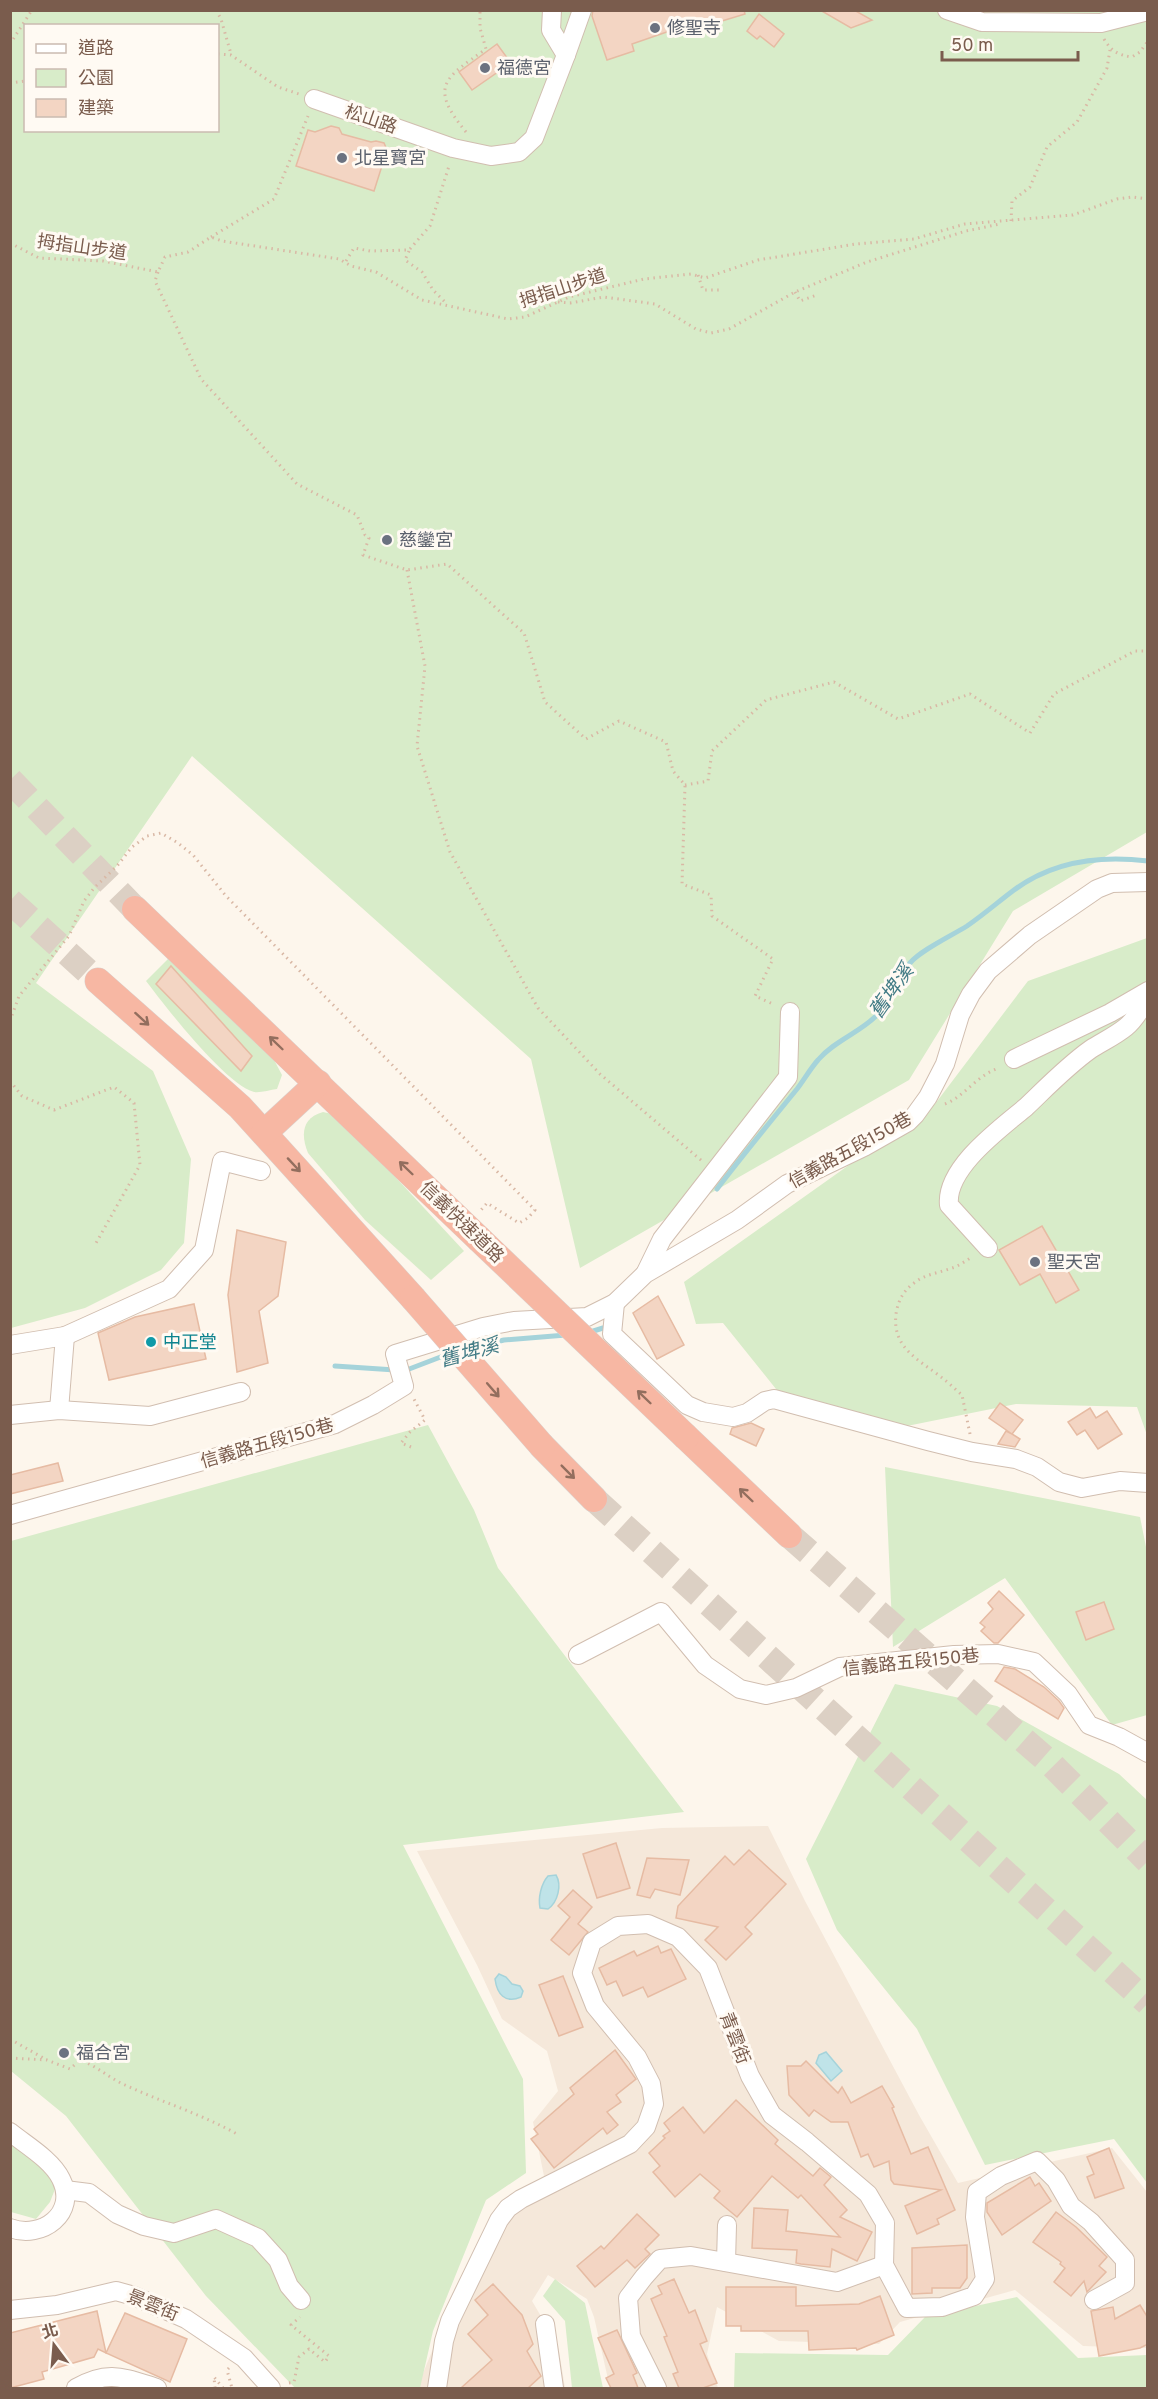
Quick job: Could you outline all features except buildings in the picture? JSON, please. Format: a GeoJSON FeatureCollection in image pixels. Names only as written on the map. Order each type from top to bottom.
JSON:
{"type":"FeatureCollection","features":[{"type":"Feature","properties":{"kind":"highway","name":"信義快速道路"},"geometry":{"type":"LineString","coordinates":[[135,909],[318,1083],[483,1227],[686,1437],[789,1535]]}},
{"type":"Feature","properties":{"kind":"highway"},"geometry":{"type":"LineString","coordinates":[[98,981],[240,1107],[413,1298],[542,1446],[594,1499]]}},
{"type":"Feature","properties":{"kind":"highway"},"geometry":{"type":"LineString","coordinates":[[264,1133],[318,1083]]}},
{"type":"Feature","properties":{"kind":"street"},"geometry":{"type":"LineString","coordinates":[[552,10],[551,30],[566,55]]}},
{"type":"Feature","properties":{"kind":"street","name":"松山路"},"geometry":{"type":"LineString","coordinates":[[314,99],[453,148],[491,156],[519,152],[534,138],[582,10]]}},
{"type":"Feature","properties":{"kind":"street"},"geometry":{"type":"LineString","coordinates":[[947,10],[982,22],[1101,23],[1148,11]]}},
{"type":"Feature","properties":{"kind":"street","name":"信義路五段150巷"},"geometry":{"type":"LineString","coordinates":[[10,1515],[317,1431],[373,1405],[404,1386],[395,1354],[504,1323],[587,1317],[615,1303],[645,1274],[737,1220],[787,1184],[864,1146],[915,1116],[945,1065],[960,1015],[971,994],[988,972],[1030,934],[1097,889],[1112,883],[1148,882]]}},
{"type":"Feature","properties":{"kind":"street"},"geometry":{"type":"LineString","coordinates":[[1014,1059],[1110,1013],[1148,991]]}},
{"type":"Feature","properties":{"kind":"street"},"geometry":{"type":"LineString","coordinates":[[988,1248],[949,1205],[949,1198],[958,1174],[992,1134],[1026,1106],[1053,1079],[1091,1049],[1126,1027],[1148,998]]}},
{"type":"Feature","properties":{"kind":"street"},"geometry":{"type":"LineString","coordinates":[[645,1274],[662,1239],[788,1077],[790,1012]]}},
{"type":"Feature","properties":{"kind":"street"},"geometry":{"type":"LineString","coordinates":[[10,1346],[65,1336],[170,1289],[204,1250],[222,1161],[261,1171]]}},
{"type":"Feature","properties":{"kind":"street"},"geometry":{"type":"LineString","coordinates":[[615,1303],[612,1334],[687,1405],[703,1412],[733,1417],[747,1413],[765,1401],[774,1399],[972,1452],[1016,1459],[1036,1467],[1059,1482],[1082,1488],[1120,1481],[1148,1483]]}},
{"type":"Feature","properties":{"kind":"street"},"geometry":{"type":"LineString","coordinates":[[59,1410],[65,1336]]}},
{"type":"Feature","properties":{"kind":"street"},"geometry":{"type":"LineString","coordinates":[[10,1415],[59,1410],[150,1416],[241,1392]]}},
{"type":"Feature","properties":{"kind":"street","name":"信義路五段150巷"},"geometry":{"type":"LineString","coordinates":[[578,1655],[661,1612],[705,1665],[740,1689],[766,1695],[796,1688],[840,1667],[954,1655],[998,1654],[1034,1662],[1068,1694],[1089,1725],[1119,1737],[1148,1753]]}},
{"type":"Feature","properties":{"kind":"street","name":"青雲街"},"geometry":{"type":"LineString","coordinates":[[440,2386],[444,2341],[457,2303],[499,2220],[508,2208],[521,2199],[630,2144],[646,2127],[654,2104],[651,2084],[638,2057],[595,2006],[582,1973],[592,1942],[618,1926],[648,1924],[678,1937],[708,1968],[750,2076],[772,2115],[868,2194],[885,2223],[884,2265],[907,2308],[942,2307],[974,2296],[985,2279],[975,2217],[977,2192],[1001,2176],[1037,2161],[1056,2180],[1071,2206],[1091,2222],[1125,2260],[1125,2283],[1094,2300]]}},
{"type":"Feature","properties":{"kind":"street"},"geometry":{"type":"LineString","coordinates":[[10,2132],[50,2166],[61,2178],[65,2190],[65,2202],[54,2222],[43,2229],[31,2232],[10,2228]]}},
{"type":"Feature","properties":{"kind":"street"},"geometry":{"type":"LineString","coordinates":[[65,2190],[88,2193],[117,2214],[144,2226],[174,2233],[216,2219],[258,2238],[278,2260],[289,2286],[301,2300]]}},
{"type":"Feature","properties":{"kind":"street"},"geometry":{"type":"LineString","coordinates":[[726,2262],[727,2225]]}},
{"type":"Feature","properties":{"kind":"street"},"geometry":{"type":"LineString","coordinates":[[657,2388],[631,2336],[628,2298],[660,2259],[691,2256],[837,2282],[884,2265]]}},
{"type":"Feature","properties":{"kind":"street","name":"景雲街"},"geometry":{"type":"LineString","coordinates":[[10,2310],[57,2305],[99,2293],[116,2291],[134,2296],[186,2319],[244,2358],[269,2386]]}},
{"type":"Feature","properties":{"kind":"street"},"geometry":{"type":"LineString","coordinates":[[544,2324],[554,2388]]}},
{"type":"Feature","properties":{"kind":"street"},"geometry":{"type":"LineString","coordinates":[[76,2388],[91,2379],[105,2375],[118,2376],[157,2388]]}},
{"type":"Feature","properties":{"kind":"path"},"geometry":{"type":"LineString","coordinates":[[10,44],[32,10]]}},
{"type":"Feature","properties":{"kind":"path"},"geometry":{"type":"LineString","coordinates":[[216,10],[221,19],[231,55]]}},
{"type":"Feature","properties":{"kind":"path"},"geometry":{"type":"LineString","coordinates":[[480,10],[480,28],[486,49],[454,71],[444,88],[448,107],[482,155]]}},
{"type":"Feature","properties":{"kind":"path"},"geometry":{"type":"LineString","coordinates":[[1101,23],[1103,39],[1110,50],[1121,56],[1132,57],[1140,52],[1148,41]]}},
{"type":"Feature","properties":{"kind":"path"},"geometry":{"type":"LineString","coordinates":[[554,302],[570,303],[604,297],[655,304],[696,329],[711,333],[729,329],[795,292],[867,262],[966,231],[1011,221],[1011,201],[1030,186],[1047,147],[1077,122],[1107,68],[1110,50]]}},
{"type":"Feature","properties":{"kind":"path"},"geometry":{"type":"LineString","coordinates":[[211,237],[274,199],[314,99],[278,87],[231,55],[219,54]]}},
{"type":"Feature","properties":{"kind":"path"},"geometry":{"type":"LineString","coordinates":[[448,306],[433,290],[422,272],[405,260],[409,250],[430,226],[453,148]]}},
{"type":"Feature","properties":{"kind":"path","name":"拇指山步道"},"geometry":{"type":"LineString","coordinates":[[10,243],[39,258],[103,261],[158,272],[165,256],[188,252],[211,237],[222,241],[304,252],[346,261],[351,266],[376,273],[422,300],[508,319],[525,316],[554,302],[644,279],[672,275],[705,278],[758,261],[828,248],[922,237],[965,224],[1072,215],[1117,199],[1132,197],[1148,199]]}},
{"type":"Feature","properties":{"kind":"path"},"geometry":{"type":"LineString","coordinates":[[346,261],[354,248],[370,251],[409,250]]}},
{"type":"Feature","properties":{"kind":"path"},"geometry":{"type":"LineString","coordinates":[[165,256],[154,280],[201,379],[297,484],[357,514],[365,535],[369,538],[363,555],[408,570],[447,564],[524,633],[545,702],[586,739],[619,721],[666,742],[673,771],[686,786],[682,884],[711,895],[712,916],[773,959],[755,996],[790,1012]]}},
{"type":"Feature","properties":{"kind":"path"},"geometry":{"type":"LineString","coordinates":[[698,276],[703,290],[720,290]]}},
{"type":"Feature","properties":{"kind":"path"},"geometry":{"type":"LineString","coordinates":[[795,292],[800,301],[817,295]]}},
{"type":"Feature","properties":{"kind":"path"},"geometry":{"type":"LineString","coordinates":[[408,570],[425,666],[417,746],[450,852],[538,1008],[600,1074],[715,1172]]}},
{"type":"Feature","properties":{"kind":"path"},"geometry":{"type":"LineString","coordinates":[[686,786],[708,781],[712,751],[766,700],[834,682],[898,719],[970,694],[1030,733],[1054,694],[1135,651],[1148,651]]}},
{"type":"Feature","properties":{"kind":"path"},"geometry":{"type":"LineString","coordinates":[[10,1021],[19,996],[69,936],[84,901],[94,888],[117,866],[132,847],[147,836],[161,833],[167,835],[193,855],[226,896],[535,1209],[528,1218],[519,1223],[487,1203],[481,1209],[483,1227]]}},
{"type":"Feature","properties":{"kind":"path"},"geometry":{"type":"LineString","coordinates":[[915,1116],[954,1100],[989,1071],[1014,1059]]}},
{"type":"Feature","properties":{"kind":"path"},"geometry":{"type":"LineString","coordinates":[[10,1081],[22,1096],[54,1110],[114,1087],[134,1104],[140,1165],[96,1243]]}},
{"type":"Feature","properties":{"kind":"path"},"geometry":{"type":"LineString","coordinates":[[971,1438],[962,1395],[911,1356],[903,1347],[897,1333],[897,1305],[904,1292],[914,1283],[928,1275],[953,1268],[988,1248]]}},
{"type":"Feature","properties":{"kind":"path"},"geometry":{"type":"LineString","coordinates":[[404,1386],[425,1420],[401,1443],[411,1446]]}},
{"type":"Feature","properties":{"kind":"path"},"geometry":{"type":"LineString","coordinates":[[10,2039],[47,2060],[70,2069],[80,2060],[96,2066],[118,2082],[164,2103],[207,2117],[237,2134]]}},
{"type":"Feature","properties":{"kind":"path"},"geometry":{"type":"LineString","coordinates":[[10,2058],[47,2060]]}},
{"type":"Feature","properties":{"kind":"path"},"geometry":{"type":"LineString","coordinates":[[269,2386],[280,2372],[290,2384],[294,2382],[299,2357],[309,2349],[325,2362],[329,2356],[291,2325],[310,2308],[301,2300]]}},
{"type":"Feature","properties":{"kind":"path"},"geometry":{"type":"LineString","coordinates":[[215,2388],[214,2377],[223,2388]]}},
{"type":"Feature","properties":{"kind":"shaded area"},"geometry":{"type":"Polygon","coordinates":[[[768,1826],[805,1901],[919,2115],[958,2183],[1112,2148],[1147,2192],[1147,2348],[1083,2346],[1015,2290],[900,2322],[879,2344],[779,2341],[717,2307],[707,2354],[718,2388],[610,2388],[594,2317],[587,2299],[548,2275],[532,2301],[558,2345],[565,2388],[417,2388],[446,2317],[504,2200],[544,2176],[533,2122],[558,2091],[547,2051],[502,2019],[477,1965],[417,1851],[662,1828],[768,1826]]]}},
{"type":"Feature","properties":{"kind":"green space"},"geometry":{"type":"Polygon","coordinates":[[[11,11],[1147,11],[1147,832],[1013,911],[909,1080],[580,1268],[531,1059],[192,756],[36,983],[153,1071],[191,1159],[184,1243],[161,1270],[85,1308],[11,1328],[11,11]]]}},
{"type":"Feature","properties":{"kind":"green space"},"geometry":{"type":"Polygon","coordinates":[[[1147,938],[1147,1435],[1137,1407],[1016,1404],[892,1429],[792,1409],[723,1323],[696,1324],[684,1282],[935,1104],[1028,981],[1147,938]]]}},
{"type":"Feature","properties":{"kind":"green space"},"geometry":{"type":"Polygon","coordinates":[[[170,957],[272,1056],[282,1075],[277,1089],[254,1092],[242,1086],[212,1060],[167,1008],[146,981],[170,957]]]}},
{"type":"Feature","properties":{"kind":"green space"},"geometry":{"type":"Polygon","coordinates":[[[323,1112],[332,1114],[347,1125],[464,1251],[431,1280],[365,1220],[308,1153],[304,1140],[305,1128],[310,1119],[323,1112]]]}},
{"type":"Feature","properties":{"kind":"green space"},"geometry":{"type":"Polygon","coordinates":[[[428,1425],[474,1510],[498,1568],[684,1812],[403,1845],[523,2079],[526,2173],[486,2200],[433,2331],[420,2388],[295,2388],[206,2296],[66,2116],[11,2071],[11,1541],[428,1425]]]}},
{"type":"Feature","properties":{"kind":"green space"},"geometry":{"type":"Polygon","coordinates":[[[885,1467],[1140,1517],[1148,1557],[1147,1715],[1112,1725],[1005,1578],[893,1647],[885,1467]]]}},
{"type":"Feature","properties":{"kind":"green space"},"geometry":{"type":"Polygon","coordinates":[[[895,1684],[997,1706],[1119,1774],[1147,1800],[1147,2183],[1114,2139],[985,2165],[917,2029],[837,1930],[806,1859],[895,1684]]]}},
{"type":"Feature","properties":{"kind":"green space"},"geometry":{"type":"Polygon","coordinates":[[[11,2139],[57,2184],[50,2202],[36,2219],[11,2212],[11,2139]]]}},
{"type":"Feature","properties":{"kind":"green space"},"geometry":{"type":"Polygon","coordinates":[[[555,2279],[585,2303],[603,2388],[572,2388],[565,2321],[543,2296],[555,2279]]]}},
{"type":"Feature","properties":{"kind":"green space"},"geometry":{"type":"Polygon","coordinates":[[[1017,2297],[1078,2358],[1147,2355],[1147,2388],[734,2388],[735,2353],[888,2355],[925,2317],[1017,2297]]]}},
{"type":"Feature","properties":{"kind":"water"},"geometry":{"type":"Polygon","coordinates":[[[556,1875],[559,1884],[557,1898],[548,1909],[540,1908],[540,1896],[544,1883],[548,1876],[556,1875]]]}},
{"type":"Feature","properties":{"kind":"water"},"geometry":{"type":"Polygon","coordinates":[[[499,1974],[506,1977],[512,1984],[520,1986],[523,1991],[521,1997],[510,1999],[500,1993],[495,1979],[499,1974]]]}},
{"type":"Feature","properties":{"kind":"water"},"geometry":{"type":"Polygon","coordinates":[[[826,2052],[842,2071],[831,2081],[816,2063],[819,2055],[826,2052]]]}},
{"type":"Feature","properties":{"kind":"waterway","name":"舊埤溪"},"geometry":{"type":"LineString","coordinates":[[717,1189],[824,1053],[882,1010],[905,969],[921,953],[967,926],[1014,890],[1045,872],[1061,866],[1095,860],[1148,861]]}},
{"type":"Feature","properties":{"kind":"waterway","name":"舊埤溪"},"geometry":{"type":"LineString","coordinates":[[587,1333],[603,1328]]}},
{"type":"Feature","properties":{"kind":"waterway","name":"舊埤溪"},"geometry":{"type":"LineString","coordinates":[[466,1349],[504,1340],[566,1335]]}},
{"type":"Feature","properties":{"kind":"waterway","name":"舊埤溪"},"geometry":{"type":"LineString","coordinates":[[404,1371],[451,1353]]}},
{"type":"Feature","properties":{"kind":"waterway","name":"舊埤溪"},"geometry":{"type":"LineString","coordinates":[[335,1366],[395,1370]]}},
{"type":"Feature","properties":{"kind":"tunnel"},"geometry":{"type":"LineString","coordinates":[[10,780],[135,909]]}},
{"type":"Feature","properties":{"kind":"tunnel"},"geometry":{"type":"LineString","coordinates":[[10,901],[98,981]]}},
{"type":"Feature","properties":{"kind":"tunnel"},"geometry":{"type":"LineString","coordinates":[[594,1499],[1148,2003]]}},
{"type":"Feature","properties":{"kind":"tunnel"},"geometry":{"type":"LineString","coordinates":[[789,1535],[1049,1762],[1148,1861]]}},
{"type":"Feature","properties":{"kind":"place","name":"修聖寺"},"geometry":{"type":"Point","coordinates":[655,28]}},
{"type":"Feature","properties":{"kind":"place","name":"福德宮"},"geometry":{"type":"Point","coordinates":[485,68]}},
{"type":"Feature","properties":{"kind":"place","name":"北星寶宮"},"geometry":{"type":"Point","coordinates":[342,158]}},
{"type":"Feature","properties":{"kind":"place","name":"慈鑾宮"},"geometry":{"type":"Point","coordinates":[387,540]}},
{"type":"Feature","properties":{"kind":"place","name":"聖天宮"},"geometry":{"type":"Point","coordinates":[1035,1262]}},
{"type":"Feature","properties":{"kind":"place","name":"中正堂"},"geometry":{"type":"Point","coordinates":[151,1342]}},
{"type":"Feature","properties":{"kind":"place","name":"福合宮"},"geometry":{"type":"Point","coordinates":[64,2053]}}]}
